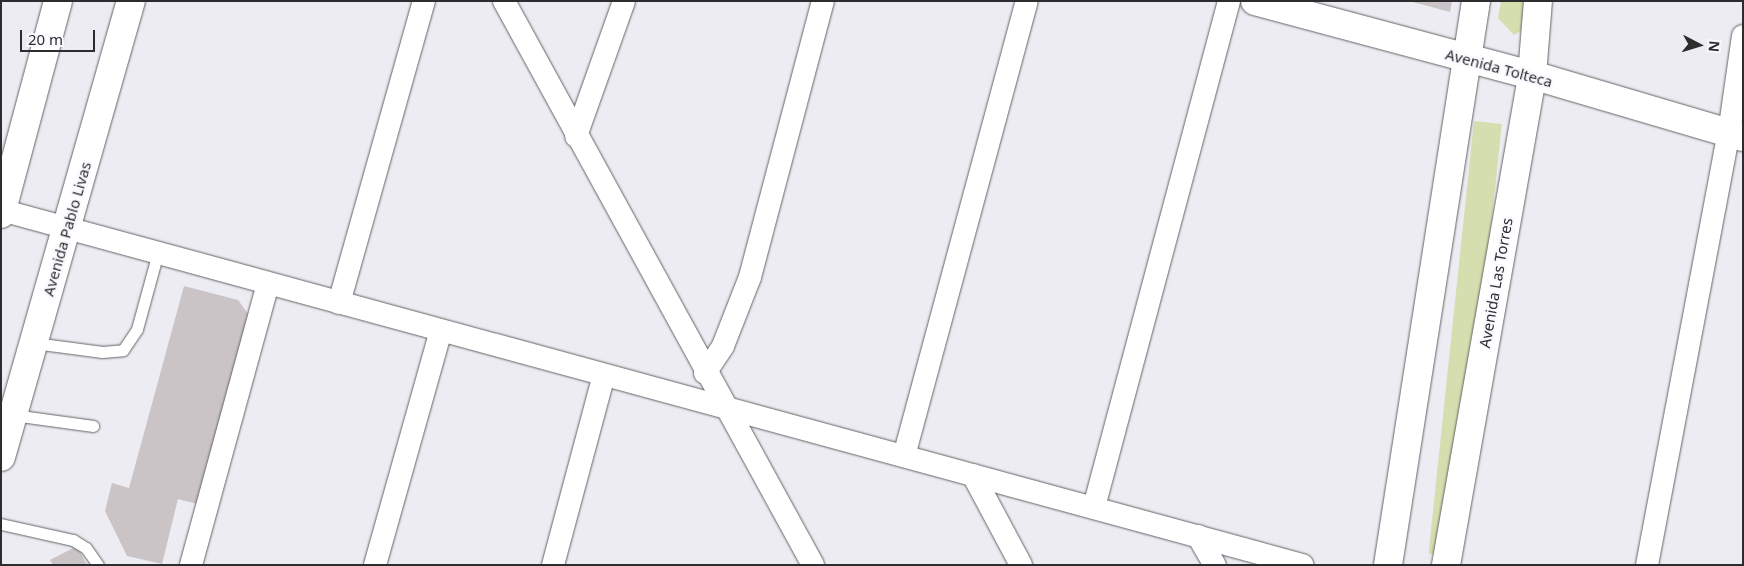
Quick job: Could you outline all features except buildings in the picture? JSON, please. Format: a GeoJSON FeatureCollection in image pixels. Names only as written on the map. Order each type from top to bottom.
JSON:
{"type":"FeatureCollection","features":[{"type":"Feature","properties":{"kind":"street"},"geometry":{"type":"LineString","coordinates":[[58,1],[2,212],[158,252],[602,378],[904,456],[1302,565]]}},
{"type":"Feature","properties":{"kind":"street","name":"Avenida Pablo Livas"},"geometry":{"type":"LineString","coordinates":[[1,457],[131,1]]}},
{"type":"Feature","properties":{"kind":"street"},"geometry":{"type":"LineString","coordinates":[[339,303],[424,1]]}},
{"type":"Feature","properties":{"kind":"street"},"geometry":{"type":"LineString","coordinates":[[504,1],[705,374],[813,565]]}},
{"type":"Feature","properties":{"kind":"street"},"geometry":{"type":"LineString","coordinates":[[576,136],[624,1]]}},
{"type":"Feature","properties":{"kind":"street"},"geometry":{"type":"LineString","coordinates":[[705,374],[723,346],[750,277],[823,1]]}},
{"type":"Feature","properties":{"kind":"street"},"geometry":{"type":"LineString","coordinates":[[904,456],[1026,1]]}},
{"type":"Feature","properties":{"kind":"street"},"geometry":{"type":"LineString","coordinates":[[1094,508],[1229,1]]}},
{"type":"Feature","properties":{"kind":"street","name":"Avenida Tolteca"},"geometry":{"type":"LineString","coordinates":[[1255,1],[1466,60],[1532,75],[1736,135]]}},
{"type":"Feature","properties":{"kind":"street"},"geometry":{"type":"LineString","coordinates":[[1388,565],[1476,1]]}},
{"type":"Feature","properties":{"kind":"street","name":"Avenida Las Torres"},"geometry":{"type":"LineString","coordinates":[[1446,565],[1532,75],[1538,1]]}},
{"type":"Feature","properties":{"kind":"street"},"geometry":{"type":"LineString","coordinates":[[1647,565],[1736,135],[1743,36]]}},
{"type":"Feature","properties":{"kind":"street"},"geometry":{"type":"LineString","coordinates":[[191,565],[268,284]]}},
{"type":"Feature","properties":{"kind":"street"},"geometry":{"type":"LineString","coordinates":[[375,565],[440,333]]}},
{"type":"Feature","properties":{"kind":"street"},"geometry":{"type":"LineString","coordinates":[[554,565],[602,378]]}},
{"type":"Feature","properties":{"kind":"street"},"geometry":{"type":"LineString","coordinates":[[973,475],[1021,565]]}},
{"type":"Feature","properties":{"kind":"street"},"geometry":{"type":"LineString","coordinates":[[1198,536],[1214,565]]}},
{"type":"Feature","properties":{"kind":"lane"},"geometry":{"type":"LineString","coordinates":[[34,343],[102,352],[123,350],[137,329],[158,252]]}},
{"type":"Feature","properties":{"kind":"lane"},"geometry":{"type":"LineString","coordinates":[[12,416],[93,426]]}},
{"type":"Feature","properties":{"kind":"lane"},"geometry":{"type":"LineString","coordinates":[[1,524],[73,540],[86,548],[98,565]]}},
{"type":"Feature","properties":{"kind":"green space"},"geometry":{"type":"Polygon","coordinates":[[[1501,1],[1535,1],[1531,24],[1514,35],[1498,18],[1501,1]]]}},
{"type":"Feature","properties":{"kind":"green space"},"geometry":{"type":"Polygon","coordinates":[[[1474,121],[1502,124],[1456,557],[1429,554],[1474,121]]]}}]}
